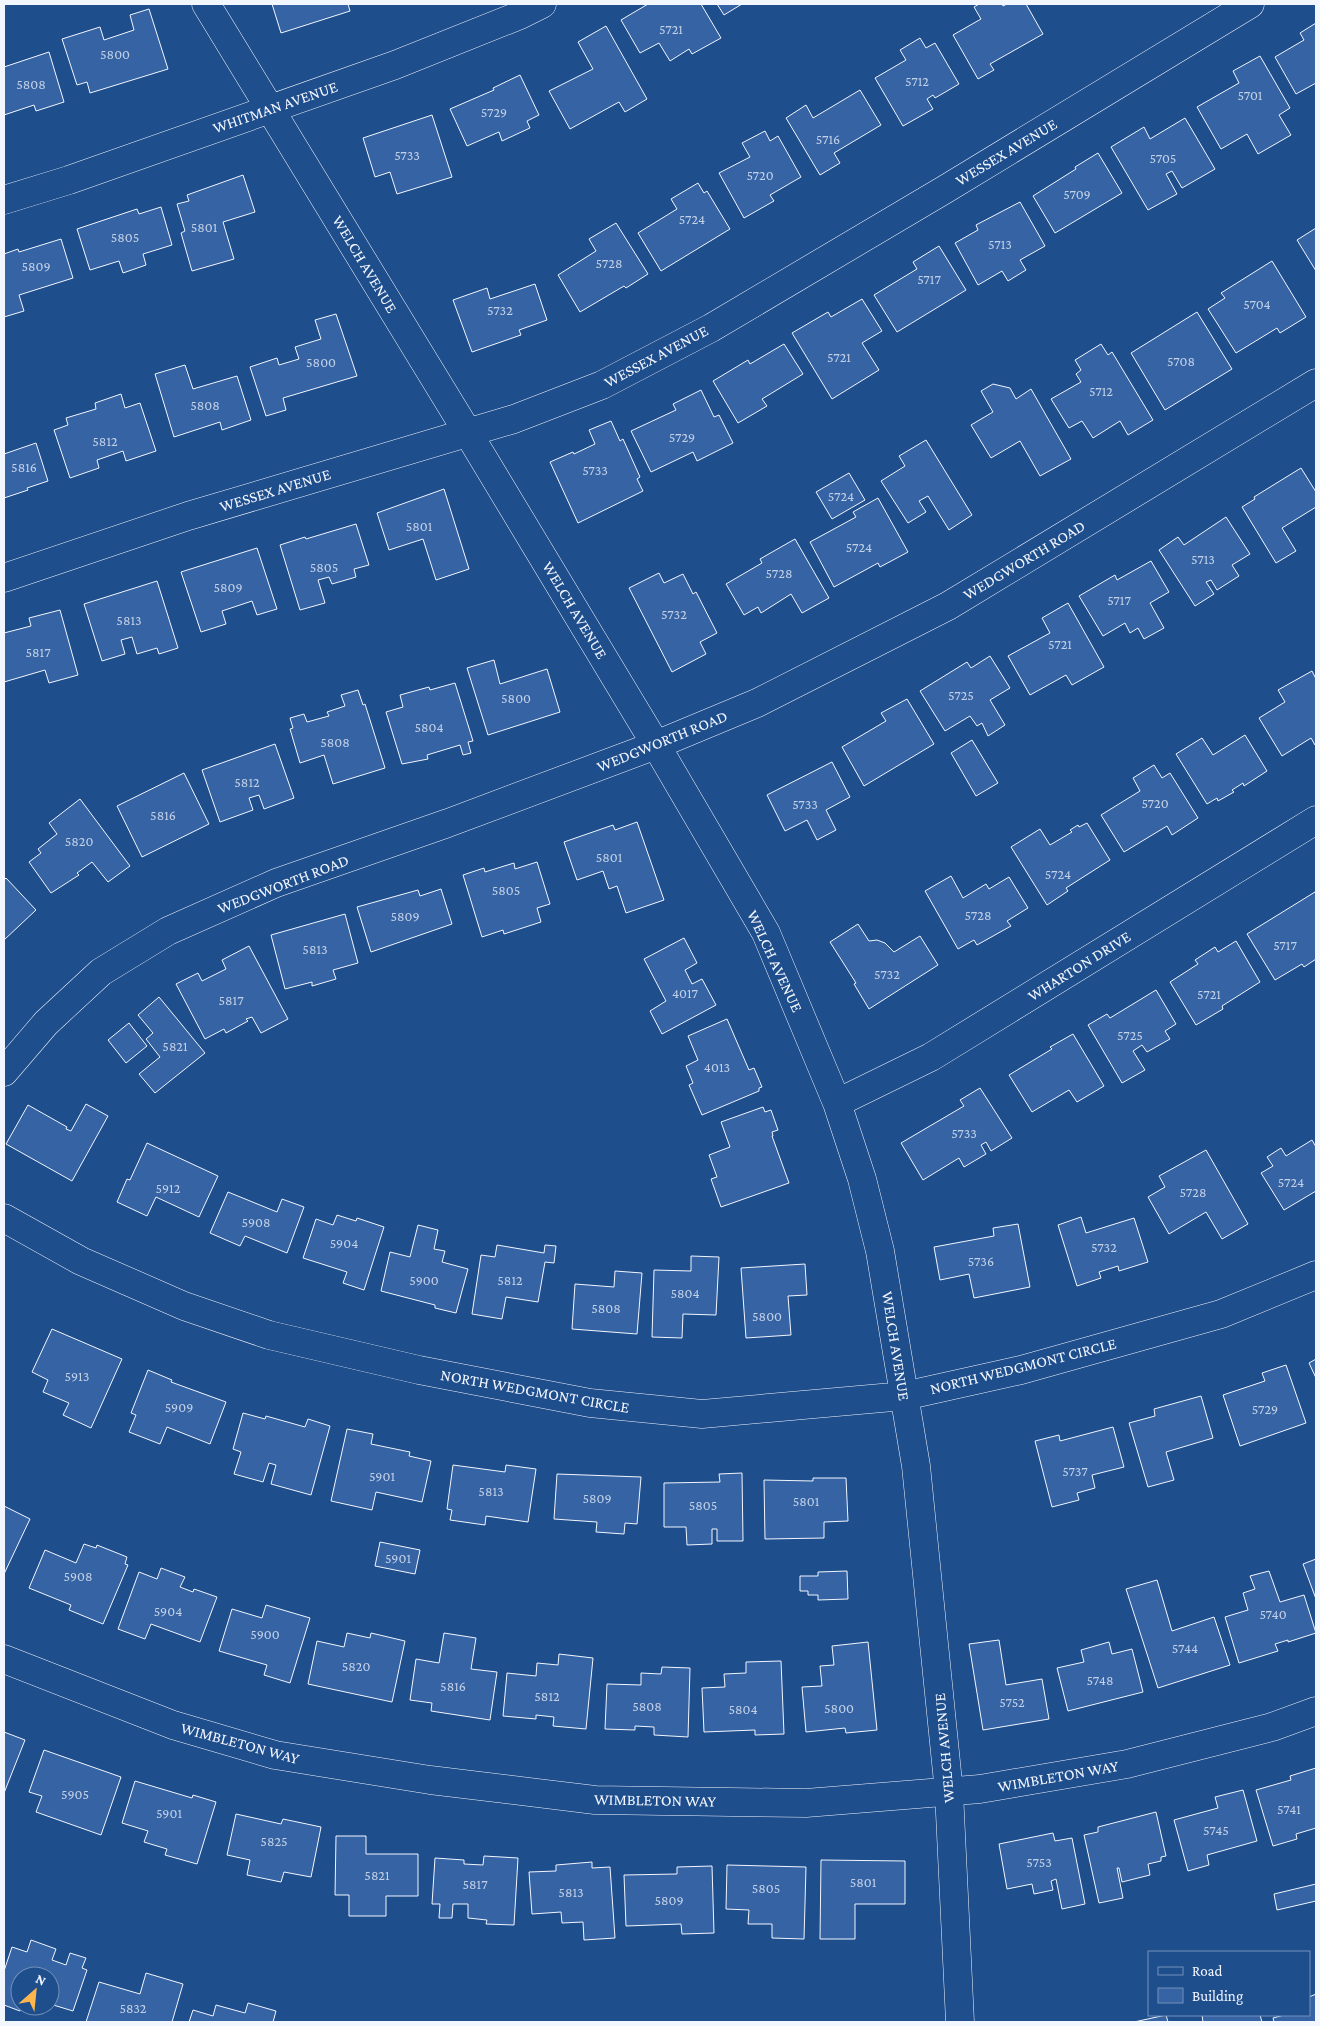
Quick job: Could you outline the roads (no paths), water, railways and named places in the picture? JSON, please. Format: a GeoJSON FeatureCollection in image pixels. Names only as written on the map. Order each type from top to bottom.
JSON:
{"type":"FeatureCollection","features":[{"type":"Feature","properties":{"kind":"street","name":"WELCH AVENUE"},"geometry":{"type":"LineString","coordinates":[[206,4],[468,433],[656,745],[766,933],[837,1103],[862,1179],[880,1251],[916,1466],[949,1792],[960,2022]]}},
{"type":"Feature","properties":{"kind":"street","name":"WHITMAN AVENUE"},"geometry":{"type":"LineString","coordinates":[[4,200],[69,180],[395,65],[520,16],[542,4]]}},
{"type":"Feature","properties":{"kind":"street","name":"WESSEX AVENUE"},"geometry":{"type":"LineString","coordinates":[[4,578],[188,516],[514,419],[602,385],[711,328],[936,195],[1250,4]]}},
{"type":"Feature","properties":{"kind":"street","name":"WEDGWORTH ROAD"},"geometry":{"type":"LineString","coordinates":[[4,1072],[46,1022],[101,972],[168,931],[276,883],[448,823],[656,745],[756,703],[948,606],[1316,383]]}},
{"type":"Feature","properties":{"kind":"street","name":"WHARTON DRIVE"},"geometry":{"type":"LineString","coordinates":[[837,1103],[931,1057],[1316,820]]}},
{"type":"Feature","properties":{"kind":"street","name":"NORTH WEDGMONT CIRCLE"},"geometry":{"type":"LineString","coordinates":[[4,1218],[81,1261],[184,1306],[270,1335],[438,1374],[590,1403],[702,1414],[904,1396],[1021,1370],[1220,1314],[1316,1276]]}},
{"type":"Feature","properties":{"kind":"street","name":"WIMBLETON WAY"},"geometry":{"type":"LineString","coordinates":[[4,1659],[173,1725],[275,1755],[430,1780],[595,1800],[806,1803],[980,1789],[1127,1764],[1272,1727],[1316,1711]]}}]}
